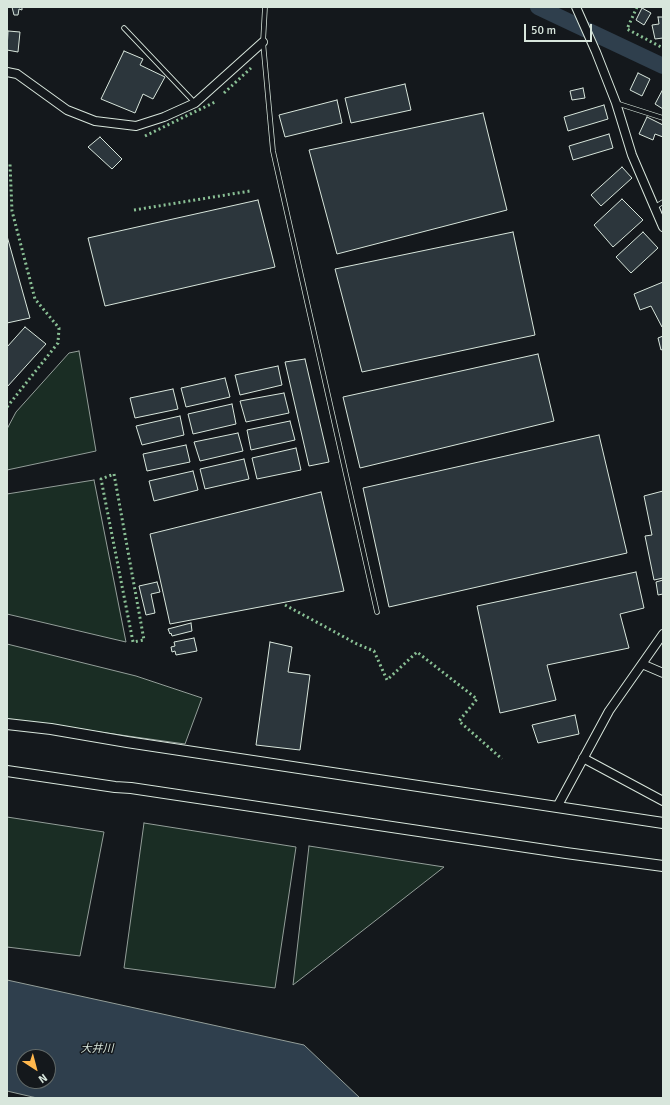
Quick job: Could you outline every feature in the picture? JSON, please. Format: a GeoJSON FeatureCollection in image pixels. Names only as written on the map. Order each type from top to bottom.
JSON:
{"type":"FeatureCollection","features":[{"type":"Feature","properties":{"kind":"street"},"geometry":{"type":"LineString","coordinates":[[576,7],[596,52],[616,103],[632,154],[663,227]]}},
{"type":"Feature","properties":{"kind":"street"},"geometry":{"type":"LineString","coordinates":[[7,72],[17,74],[67,110],[95,122],[136,126],[164,117],[195,103],[263,42]]}},
{"type":"Feature","properties":{"kind":"street"},"geometry":{"type":"LineString","coordinates":[[557,807],[609,711],[663,634]]}},
{"type":"Feature","properties":{"kind":"street"},"geometry":{"type":"LineString","coordinates":[[642,664],[663,673]]}},
{"type":"Feature","properties":{"kind":"street"},"geometry":{"type":"LineString","coordinates":[[7,724],[51,729],[127,742],[663,823]]}},
{"type":"Feature","properties":{"kind":"street"},"geometry":{"type":"LineString","coordinates":[[583,758],[663,801]]}},
{"type":"Feature","properties":{"kind":"street"},"geometry":{"type":"LineString","coordinates":[[7,771],[663,866]]}},
{"type":"Feature","properties":{"kind":"lane"},"geometry":{"type":"LineString","coordinates":[[265,7],[263,42],[273,151],[377,612]]}},
{"type":"Feature","properties":{"kind":"lane"},"geometry":{"type":"LineString","coordinates":[[124,28],[195,103]]}},
{"type":"Feature","properties":{"kind":"lane"},"geometry":{"type":"LineString","coordinates":[[616,103],[663,118]]}},
{"type":"Feature","properties":{"kind":"lane"},"geometry":{"type":"LineString","coordinates":[[655,207],[663,202]]}},
{"type":"Feature","properties":{"kind":"green space"},"geometry":{"type":"Polygon","coordinates":[[[79,351],[96,451],[7,470],[7,429],[16,412],[69,353],[79,351]]]}},
{"type":"Feature","properties":{"kind":"green space"},"geometry":{"type":"Polygon","coordinates":[[[94,480],[126,642],[7,614],[7,494],[94,480]]]}},
{"type":"Feature","properties":{"kind":"green space"},"geometry":{"type":"Polygon","coordinates":[[[7,644],[136,676],[202,698],[185,744],[7,719],[7,644]]]}},
{"type":"Feature","properties":{"kind":"green space"},"geometry":{"type":"Polygon","coordinates":[[[7,817],[104,832],[80,956],[7,947],[7,817]]]}},
{"type":"Feature","properties":{"kind":"green space"},"geometry":{"type":"Polygon","coordinates":[[[144,823],[296,847],[275,988],[124,968],[144,823]]]}},
{"type":"Feature","properties":{"kind":"green space"},"geometry":{"type":"Polygon","coordinates":[[[309,846],[444,867],[293,985],[309,846]]]}},
{"type":"Feature","properties":{"kind":"water","name":"大井川"},"geometry":{"type":"Polygon","coordinates":[[[7,980],[304,1045],[360,1098],[37,1098],[7,1091],[7,980]]]}},
{"type":"Feature","properties":{"kind":"building"},"geometry":{"type":"Polygon","coordinates":[[[12,7],[22,7],[22,10],[19,9],[18,15],[14,15],[12,7]]]}},
{"type":"Feature","properties":{"kind":"building"},"geometry":{"type":"Polygon","coordinates":[[[642,8],[651,13],[644,25],[636,20],[642,8]]]}},
{"type":"Feature","properties":{"kind":"building"},"geometry":{"type":"Polygon","coordinates":[[[658,17],[663,17],[663,38],[655,39],[652,25],[659,24],[658,17]]]}},
{"type":"Feature","properties":{"kind":"building"},"geometry":{"type":"Polygon","coordinates":[[[8,31],[20,32],[18,52],[7,50],[8,31]]]}},
{"type":"Feature","properties":{"kind":"building"},"geometry":{"type":"Polygon","coordinates":[[[124,51],[143,59],[140,65],[165,77],[153,99],[143,94],[135,113],[101,99],[124,51]]]}},
{"type":"Feature","properties":{"kind":"building"},"geometry":{"type":"Polygon","coordinates":[[[638,73],[650,79],[642,96],[630,90],[638,73]]]}},
{"type":"Feature","properties":{"kind":"building"},"geometry":{"type":"Polygon","coordinates":[[[405,84],[411,110],[351,123],[345,98],[405,84]]]}},
{"type":"Feature","properties":{"kind":"building"},"geometry":{"type":"Polygon","coordinates":[[[583,88],[585,98],[572,100],[570,91],[583,88]]]}},
{"type":"Feature","properties":{"kind":"building"},"geometry":{"type":"Polygon","coordinates":[[[663,89],[663,109],[655,104],[663,89]]]}},
{"type":"Feature","properties":{"kind":"building"},"geometry":{"type":"Polygon","coordinates":[[[337,100],[342,123],[285,137],[279,115],[337,100]]]}},
{"type":"Feature","properties":{"kind":"building"},"geometry":{"type":"Polygon","coordinates":[[[604,105],[608,119],[568,131],[564,117],[604,105]]]}},
{"type":"Feature","properties":{"kind":"building"},"geometry":{"type":"Polygon","coordinates":[[[483,113],[507,210],[337,254],[309,150],[483,113]]]}},
{"type":"Feature","properties":{"kind":"building"},"geometry":{"type":"Polygon","coordinates":[[[647,117],[663,125],[663,137],[655,134],[653,140],[639,134],[647,117]]]}},
{"type":"Feature","properties":{"kind":"building"},"geometry":{"type":"Polygon","coordinates":[[[609,134],[613,148],[573,160],[569,146],[609,134]]]}},
{"type":"Feature","properties":{"kind":"building"},"geometry":{"type":"Polygon","coordinates":[[[100,137],[122,159],[112,169],[88,147],[100,137]]]}},
{"type":"Feature","properties":{"kind":"building"},"geometry":{"type":"Polygon","coordinates":[[[622,167],[632,178],[601,206],[591,195],[622,167]]]}},
{"type":"Feature","properties":{"kind":"building"},"geometry":{"type":"Polygon","coordinates":[[[622,199],[643,220],[613,247],[594,225],[622,199]]]}},
{"type":"Feature","properties":{"kind":"building"},"geometry":{"type":"Polygon","coordinates":[[[258,200],[275,267],[105,306],[88,238],[258,200]]]}},
{"type":"Feature","properties":{"kind":"building"},"geometry":{"type":"Polygon","coordinates":[[[513,232],[535,335],[362,372],[335,269],[513,232]]]}},
{"type":"Feature","properties":{"kind":"building"},"geometry":{"type":"Polygon","coordinates":[[[643,232],[658,248],[631,273],[616,257],[643,232]]]}},
{"type":"Feature","properties":{"kind":"building"},"geometry":{"type":"Polygon","coordinates":[[[7,236],[30,318],[7,323],[7,236]]]}},
{"type":"Feature","properties":{"kind":"building"},"geometry":{"type":"Polygon","coordinates":[[[663,282],[662,327],[651,306],[640,310],[634,294],[663,282]]]}},
{"type":"Feature","properties":{"kind":"building"},"geometry":{"type":"Polygon","coordinates":[[[25,327],[46,344],[7,387],[7,347],[25,327]]]}},
{"type":"Feature","properties":{"kind":"building"},"geometry":{"type":"Polygon","coordinates":[[[663,336],[663,349],[661,350],[658,338],[663,336]]]}},
{"type":"Feature","properties":{"kind":"building"},"geometry":{"type":"Polygon","coordinates":[[[538,354],[554,421],[360,468],[343,397],[538,354]]]}},
{"type":"Feature","properties":{"kind":"building"},"geometry":{"type":"Polygon","coordinates":[[[305,359],[329,462],[309,466],[285,362],[305,359]]]}},
{"type":"Feature","properties":{"kind":"building"},"geometry":{"type":"Polygon","coordinates":[[[278,366],[282,385],[240,395],[235,375],[278,366]]]}},
{"type":"Feature","properties":{"kind":"building"},"geometry":{"type":"Polygon","coordinates":[[[225,378],[230,397],[186,407],[181,388],[225,378]]]}},
{"type":"Feature","properties":{"kind":"building"},"geometry":{"type":"Polygon","coordinates":[[[173,389],[178,409],[135,418],[130,398],[173,389]]]}},
{"type":"Feature","properties":{"kind":"building"},"geometry":{"type":"Polygon","coordinates":[[[284,393],[289,413],[246,422],[240,401],[284,393]]]}},
{"type":"Feature","properties":{"kind":"building"},"geometry":{"type":"Polygon","coordinates":[[[232,404],[236,424],[193,434],[188,414],[232,404]]]}},
{"type":"Feature","properties":{"kind":"building"},"geometry":{"type":"Polygon","coordinates":[[[180,416],[184,435],[142,445],[136,426],[180,416]]]}},
{"type":"Feature","properties":{"kind":"building"},"geometry":{"type":"Polygon","coordinates":[[[290,421],[295,440],[251,450],[247,430],[290,421]]]}},
{"type":"Feature","properties":{"kind":"building"},"geometry":{"type":"Polygon","coordinates":[[[238,433],[243,451],[200,461],[194,442],[238,433]]]}},
{"type":"Feature","properties":{"kind":"building"},"geometry":{"type":"Polygon","coordinates":[[[599,435],[627,553],[389,607],[363,488],[599,435]]]}},
{"type":"Feature","properties":{"kind":"building"},"geometry":{"type":"Polygon","coordinates":[[[186,445],[190,462],[147,471],[143,454],[186,445]]]}},
{"type":"Feature","properties":{"kind":"building"},"geometry":{"type":"Polygon","coordinates":[[[296,448],[301,470],[257,479],[252,458],[296,448]]]}},
{"type":"Feature","properties":{"kind":"building"},"geometry":{"type":"Polygon","coordinates":[[[244,459],[249,479],[205,489],[200,469],[244,459]]]}},
{"type":"Feature","properties":{"kind":"building"},"geometry":{"type":"Polygon","coordinates":[[[193,471],[198,490],[154,501],[149,481],[193,471]]]}},
{"type":"Feature","properties":{"kind":"building"},"geometry":{"type":"Polygon","coordinates":[[[663,491],[663,578],[654,580],[645,536],[652,535],[644,496],[663,491]]]}},
{"type":"Feature","properties":{"kind":"building"},"geometry":{"type":"Polygon","coordinates":[[[321,492],[344,591],[170,624],[150,534],[321,492]]]}},
{"type":"Feature","properties":{"kind":"building"},"geometry":{"type":"Polygon","coordinates":[[[636,572],[644,608],[620,614],[629,648],[547,665],[556,700],[500,713],[477,606],[636,572]]]}},
{"type":"Feature","properties":{"kind":"building"},"geometry":{"type":"Polygon","coordinates":[[[663,580],[663,594],[658,595],[656,582],[663,580]]]}},
{"type":"Feature","properties":{"kind":"building"},"geometry":{"type":"Polygon","coordinates":[[[157,582],[160,592],[151,594],[155,613],[146,615],[139,586],[157,582]]]}},
{"type":"Feature","properties":{"kind":"building"},"geometry":{"type":"Polygon","coordinates":[[[191,623],[192,631],[172,636],[168,629],[191,623]]]}},
{"type":"Feature","properties":{"kind":"building"},"geometry":{"type":"Polygon","coordinates":[[[194,638],[197,651],[176,655],[175,651],[172,652],[171,647],[175,646],[174,642],[194,638]]]}},
{"type":"Feature","properties":{"kind":"building"},"geometry":{"type":"Polygon","coordinates":[[[270,642],[292,647],[288,672],[310,675],[300,750],[256,745],[270,642]]]}},
{"type":"Feature","properties":{"kind":"building"},"geometry":{"type":"Polygon","coordinates":[[[575,715],[579,734],[538,743],[532,725],[575,715]]]}},
{"type":"Feature","properties":{"kind":"waterway"},"geometry":{"type":"LineString","coordinates":[[538,7],[663,66]]}},
{"type":"Feature","properties":{"kind":"hedge"},"geometry":{"type":"LineString","coordinates":[[637,7],[627,29],[663,48]]}},
{"type":"Feature","properties":{"kind":"hedge"},"geometry":{"type":"LineString","coordinates":[[224,93],[251,68]]}},
{"type":"Feature","properties":{"kind":"hedge"},"geometry":{"type":"LineString","coordinates":[[145,136],[215,102]]}},
{"type":"Feature","properties":{"kind":"hedge"},"geometry":{"type":"LineString","coordinates":[[7,407],[58,343],[59,328],[35,299],[12,211],[10,164]]}},
{"type":"Feature","properties":{"kind":"hedge"},"geometry":{"type":"LineString","coordinates":[[134,210],[250,191]]}},
{"type":"Feature","properties":{"kind":"hedge"},"geometry":{"type":"LineString","coordinates":[[114,474],[144,640],[133,642],[101,479],[114,474]]}},
{"type":"Feature","properties":{"kind":"hedge"},"geometry":{"type":"LineString","coordinates":[[285,605],[357,644],[374,651],[387,680],[417,652],[477,699],[459,721],[502,759]]}}]}
